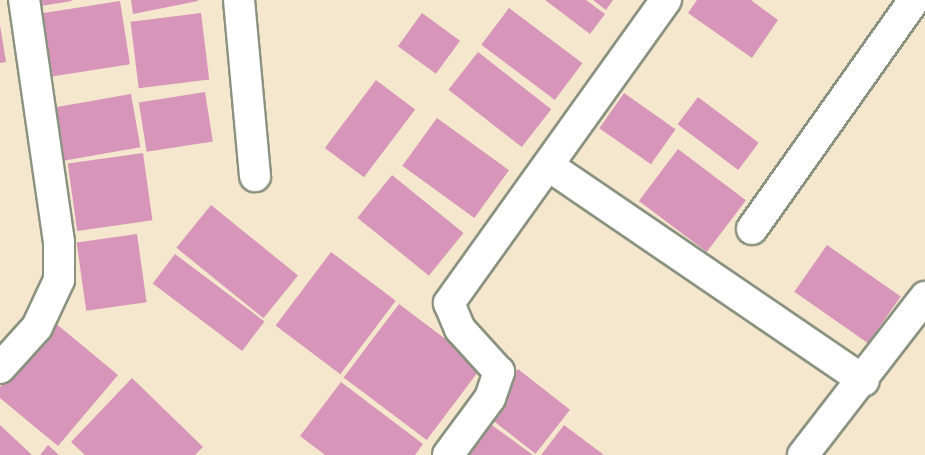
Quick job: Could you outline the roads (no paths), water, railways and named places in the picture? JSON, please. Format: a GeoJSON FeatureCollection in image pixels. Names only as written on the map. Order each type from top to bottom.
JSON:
{"type":"FeatureCollection","features":[{"type":"Feature","properties":{"kind":"street"},"geometry":{"type":"LineString","coordinates":[[0,368],[37,327],[59,280],[59,242],[24,0]]}},
{"type":"Feature","properties":{"kind":"street"},"geometry":{"type":"LineString","coordinates":[[239,0],[255,176]]}},
{"type":"Feature","properties":{"kind":"street"},"geometry":{"type":"LineString","coordinates":[[448,455],[490,398],[500,372],[460,329],[449,303],[666,0]]}},
{"type":"Feature","properties":{"kind":"street"},"geometry":{"type":"LineString","coordinates":[[752,229],[914,0]]}},
{"type":"Feature","properties":{"kind":"street"},"geometry":{"type":"LineString","coordinates":[[549,166],[864,381]]}},
{"type":"Feature","properties":{"kind":"street"},"geometry":{"type":"LineString","coordinates":[[803,455],[864,381],[925,297]]}}]}
